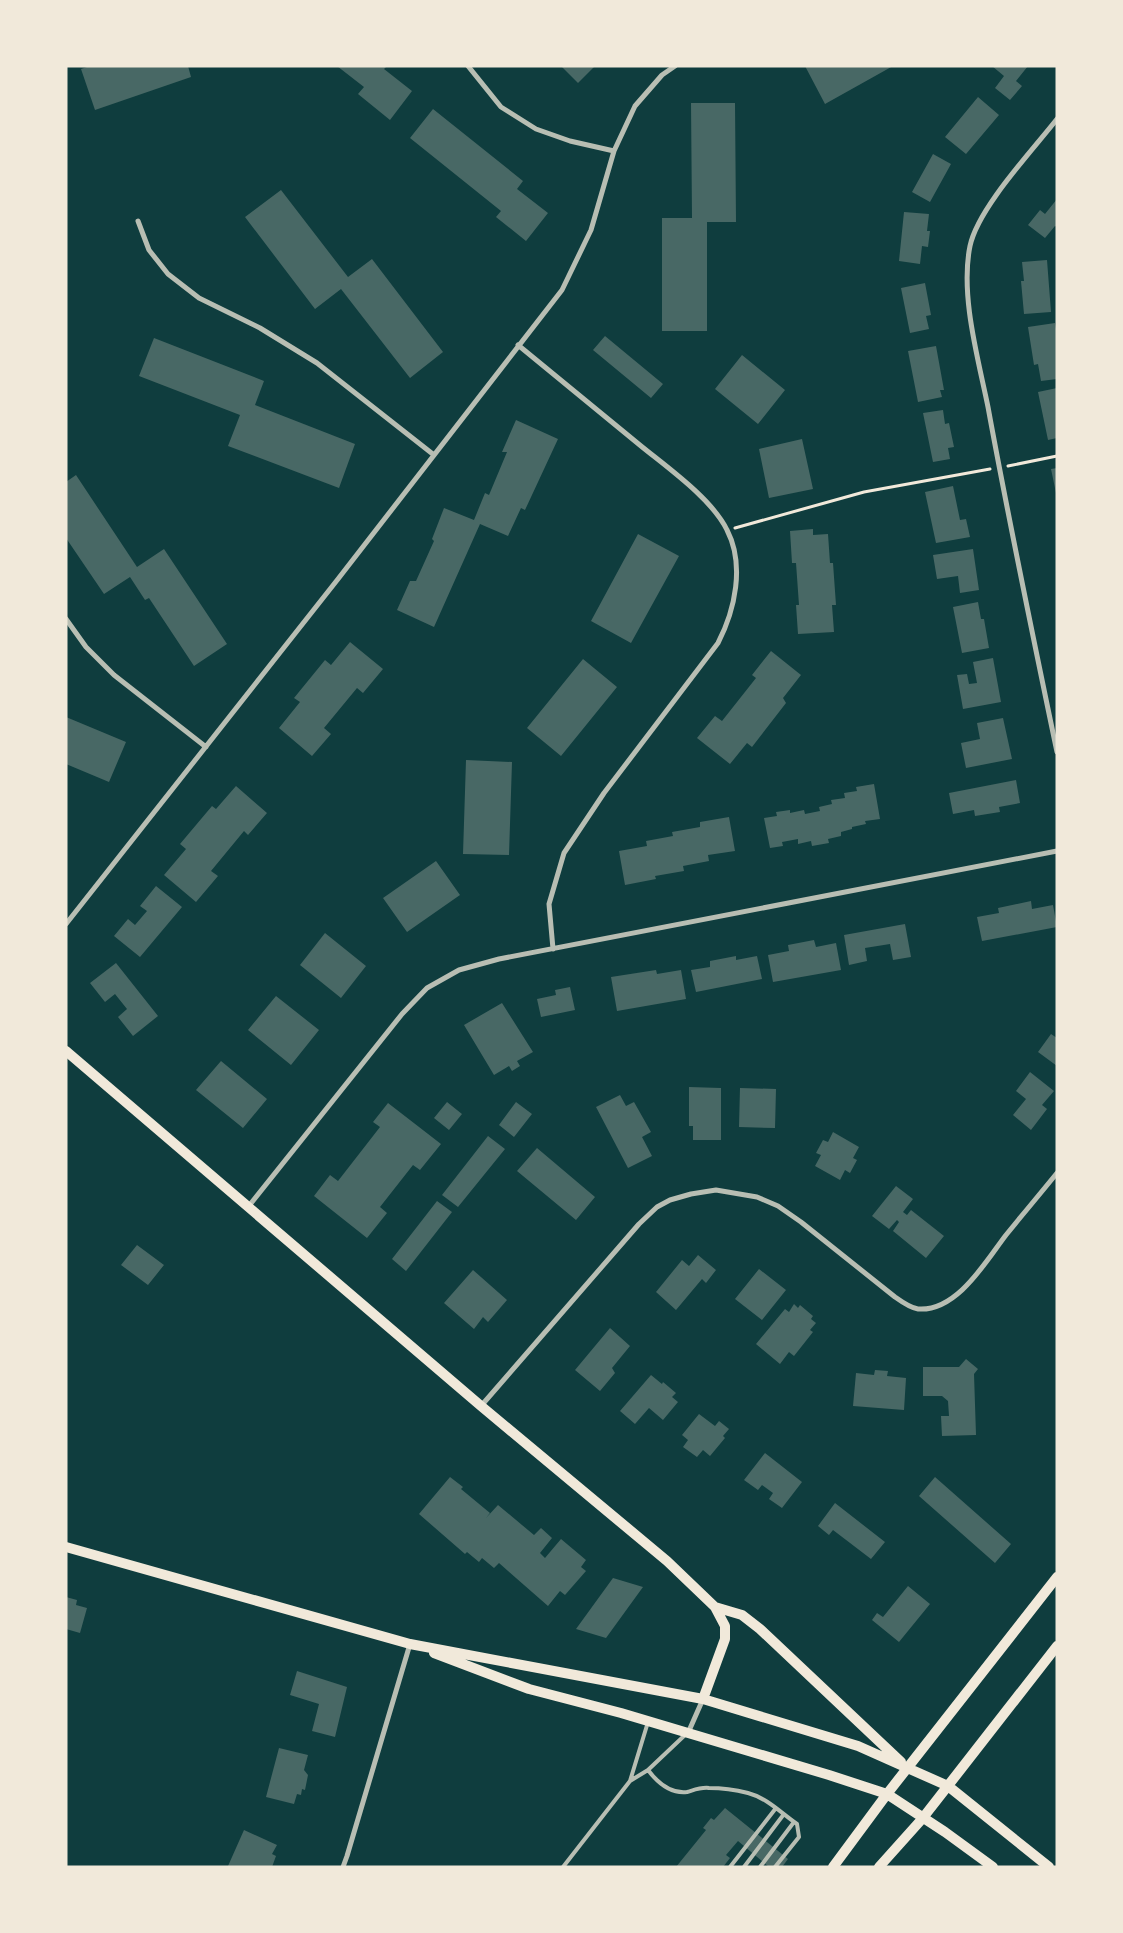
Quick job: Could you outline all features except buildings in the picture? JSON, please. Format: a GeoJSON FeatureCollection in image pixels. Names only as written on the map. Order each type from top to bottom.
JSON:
{"type":"FeatureCollection","features":[{"type":"Feature","properties":{"kind":"main road"},"geometry":{"type":"LineString","coordinates":[[66,1051],[481,1406],[667,1561],[715,1607],[725,1626],[725,1639],[703,1699]]}},
{"type":"Feature","properties":{"kind":"main road"},"geometry":{"type":"LineString","coordinates":[[66,1547],[410,1644],[529,1689],[648,1721],[887,1794],[922,1819],[945,1832],[993,1867]]}},
{"type":"Feature","properties":{"kind":"main road"},"geometry":{"type":"LineString","coordinates":[[833,1867],[887,1794],[1057,1577]]}},
{"type":"Feature","properties":{"kind":"main road"},"geometry":{"type":"LineString","coordinates":[[715,1607],[742,1615],[760,1629],[908,1768]]}},
{"type":"Feature","properties":{"kind":"main road"},"geometry":{"type":"LineString","coordinates":[[410,1644],[703,1699],[858,1746],[948,1786],[1049,1867]]}},
{"type":"Feature","properties":{"kind":"main road"},"geometry":{"type":"LineString","coordinates":[[879,1867],[922,1819],[1057,1646]]}},
{"type":"Feature","properties":{"kind":"street"},"geometry":{"type":"LineString","coordinates":[[468,66],[501,106],[536,128],[570,141],[614,151]]}},
{"type":"Feature","properties":{"kind":"street"},"geometry":{"type":"LineString","coordinates":[[66,924],[562,290],[591,230],[614,151],[635,106],[662,76],[675,66]]}},
{"type":"Feature","properties":{"kind":"street"},"geometry":{"type":"LineString","coordinates":[[1057,119],[982,216],[970,245],[966,274],[969,307],[999,468],[1057,752]]}},
{"type":"Feature","properties":{"kind":"street"},"geometry":{"type":"LineString","coordinates":[[138,222],[148,250],[168,274],[199,298],[260,328],[317,363],[434,455]]}},
{"type":"Feature","properties":{"kind":"street"},"geometry":{"type":"LineString","coordinates":[[518,345],[682,480],[708,504],[728,530],[736,559],[733,601],[724,632],[718,643],[604,793],[564,853],[549,904],[554,949]]}},
{"type":"Feature","properties":{"kind":"street"},"geometry":{"type":"LineString","coordinates":[[66,619],[86,647],[114,675],[206,747]]}},
{"type":"Feature","properties":{"kind":"street"},"geometry":{"type":"LineString","coordinates":[[248,1208],[402,1014],[427,988],[459,970],[499,959],[1057,851]]}},
{"type":"Feature","properties":{"kind":"street"},"geometry":{"type":"LineString","coordinates":[[481,1406],[639,1224],[657,1207],[670,1200],[716,1190],[757,1197],[770,1202],[801,1222],[895,1297],[905,1304],[918,1309],[930,1308],[945,1302],[968,1285],[1057,1173]]}},
{"type":"Feature","properties":{"kind":"street"},"geometry":{"type":"LineString","coordinates":[[342,1867],[347,1856],[410,1644]]}},
{"type":"Feature","properties":{"kind":"street"},"geometry":{"type":"LineString","coordinates":[[688,1733],[703,1699]]}},
{"type":"Feature","properties":{"kind":"lane"},"geometry":{"type":"LineString","coordinates":[[630,1781],[648,1721]]}},
{"type":"Feature","properties":{"kind":"lane"},"geometry":{"type":"LineString","coordinates":[[563,1867],[630,1781],[648,1770],[688,1733]]}},
{"type":"Feature","properties":{"kind":"lane"},"geometry":{"type":"LineString","coordinates":[[648,1770],[658,1783],[670,1789],[684,1792],[708,1788],[749,1793],[759,1797],[784,1814],[799,1829],[799,1836],[775,1867]]}},
{"type":"Feature","properties":{"kind":"lane"},"geometry":{"type":"LineString","coordinates":[[730,1867],[776,1808]]}},
{"type":"Feature","properties":{"kind":"lane"},"geometry":{"type":"LineString","coordinates":[[744,1867],[784,1814]]}},
{"type":"Feature","properties":{"kind":"lane"},"geometry":{"type":"LineString","coordinates":[[760,1867],[794,1822]]}},
{"type":"Feature","properties":{"kind":"path"},"geometry":{"type":"LineString","coordinates":[[728,530],[864,492],[1057,456]]}}]}
